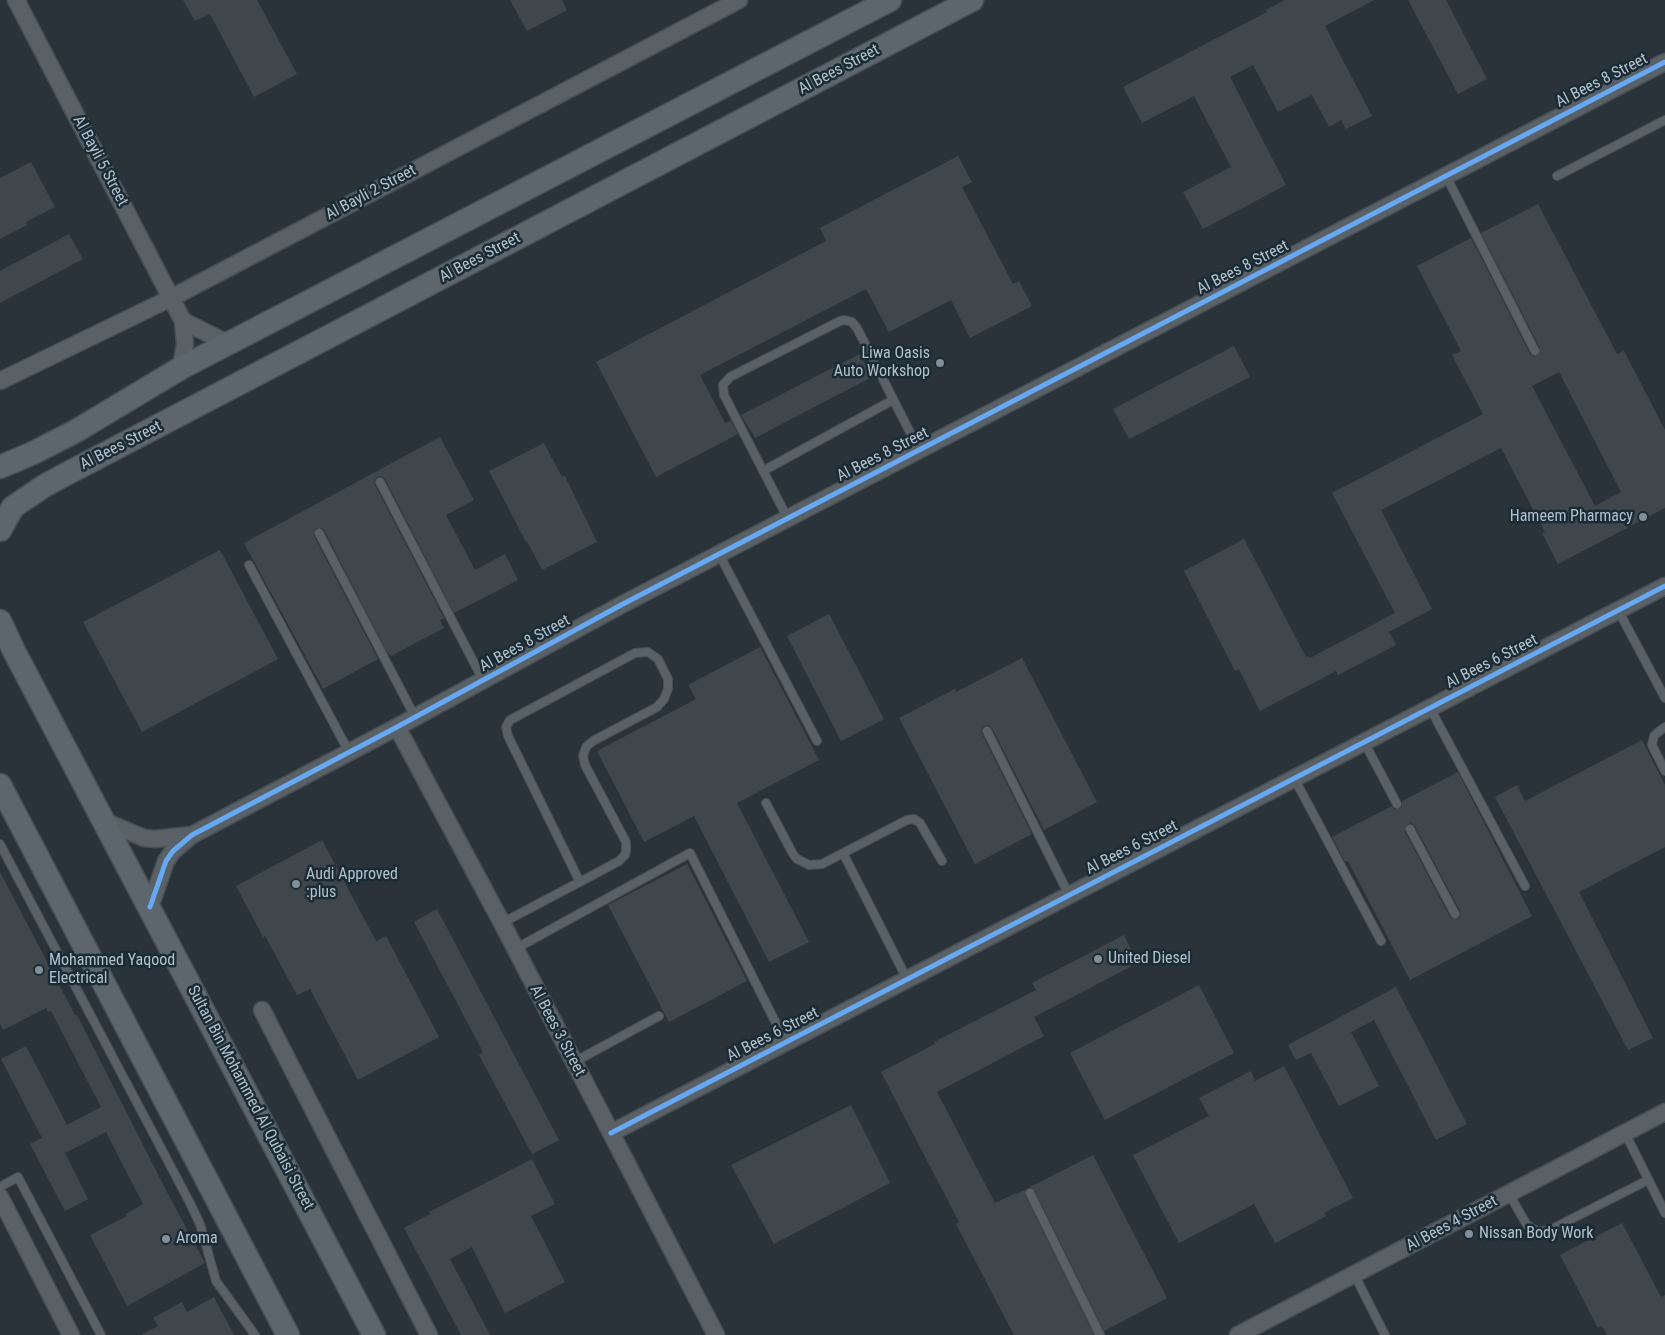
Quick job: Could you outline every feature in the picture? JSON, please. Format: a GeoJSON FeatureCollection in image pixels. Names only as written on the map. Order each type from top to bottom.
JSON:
{"type":"FeatureCollection","features":[{"type":"Feature","properties":{"kind":"street","name":"Al Bayli 5 Street"},"geometry":{"type":"LineString","coordinates":[[16,0],[183,321],[185,344],[181,368]]}},
{"type":"Feature","properties":{"kind":"street","name":"Al Bayli 2 Street"},"geometry":{"type":"LineString","coordinates":[[0,381],[171,298],[717,8],[738,0]]}},
{"type":"Feature","properties":{"kind":"street","name":"Al Bees Street"},"geometry":{"type":"LineString","coordinates":[[0,467],[76,431],[181,368],[890,0]]}},
{"type":"Feature","properties":{"kind":"street","name":"Al Bees Street"},"geometry":{"type":"LineString","coordinates":[[0,530],[13,506],[44,486],[972,0]]}},
{"type":"Feature","properties":{"kind":"street","name":"Al Bees 8 Street"},"geometry":{"type":"LineString","coordinates":[[150,907],[166,861],[173,851],[192,835],[397,727],[623,604],[1665,62]]}},
{"type":"Feature","properties":{"kind":"street"},"geometry":{"type":"LineString","coordinates":[[183,321],[221,340],[234,341]]}},
{"type":"Feature","properties":{"kind":"street","name":"Al Bees 6 Street"},"geometry":{"type":"LineString","coordinates":[[611,1133],[1665,586]]}},
{"type":"Feature","properties":{"kind":"street","name":"Sultan Bin Mohammed Al Qubaisi Street"},"geometry":{"type":"LineString","coordinates":[[0,621],[374,1335]]}},
{"type":"Feature","properties":{"kind":"street","name":"Al Bees 3 Street"},"geometry":{"type":"LineString","coordinates":[[397,727],[502,923],[716,1335]]}},
{"type":"Feature","properties":{"kind":"street"},"geometry":{"type":"LineString","coordinates":[[0,785],[288,1335]]}},
{"type":"Feature","properties":{"kind":"street","name":"Al Bees 8 Street"},"geometry":{"type":"LineString","coordinates":[[104,821],[144,838],[155,839],[192,835]]}},
{"type":"Feature","properties":{"kind":"street"},"geometry":{"type":"LineString","coordinates":[[262,1010],[429,1335]]}},
{"type":"Feature","properties":{"kind":"street","name":"Al Bees 4 Street"},"geometry":{"type":"LineString","coordinates":[[1238,1335],[1665,1112]]}},
{"type":"Feature","properties":{"kind":"street"},"geometry":{"type":"LineString","coordinates":[[0,1197],[71,1335]]}},
{"type":"Feature","properties":{"kind":"lane"},"geometry":{"type":"LineString","coordinates":[[1557,176],[1665,120]]}},
{"type":"Feature","properties":{"kind":"lane"},"geometry":{"type":"LineString","coordinates":[[1446,176],[1535,351]]}},
{"type":"Feature","properties":{"kind":"lane"},"geometry":{"type":"LineString","coordinates":[[788,519],[724,395],[723,385],[730,377],[840,321],[848,320],[855,324],[919,450]]}},
{"type":"Feature","properties":{"kind":"lane"},"geometry":{"type":"LineString","coordinates":[[763,471],[894,400]]}},
{"type":"Feature","properties":{"kind":"lane"},"geometry":{"type":"LineString","coordinates":[[380,482],[483,680]]}},
{"type":"Feature","properties":{"kind":"lane"},"geometry":{"type":"LineString","coordinates":[[319,533],[415,717]]}},
{"type":"Feature","properties":{"kind":"lane"},"geometry":{"type":"LineString","coordinates":[[719,554],[817,741]]}},
{"type":"Feature","properties":{"kind":"lane"},"geometry":{"type":"LineString","coordinates":[[248,565],[349,752]]}},
{"type":"Feature","properties":{"kind":"lane"},"geometry":{"type":"LineString","coordinates":[[1618,610],[1665,698]]}},
{"type":"Feature","properties":{"kind":"lane"},"geometry":{"type":"LineString","coordinates":[[502,923],[580,882],[623,859],[626,851],[626,842],[586,765],[584,756],[586,747],[593,741],[657,707],[664,699],[668,690],[668,679],[658,659],[648,652],[635,653],[522,713],[510,720],[506,728],[508,736],[580,882]]}},
{"type":"Feature","properties":{"kind":"lane"},"geometry":{"type":"LineString","coordinates":[[1430,708],[1525,886]]}},
{"type":"Feature","properties":{"kind":"lane"},"geometry":{"type":"LineString","coordinates":[[1665,727],[1656,732],[1652,745],[1665,771]]}},
{"type":"Feature","properties":{"kind":"lane"},"geometry":{"type":"LineString","coordinates":[[987,731],[1069,895]]}},
{"type":"Feature","properties":{"kind":"lane"},"geometry":{"type":"LineString","coordinates":[[1364,742],[1397,804]]}},
{"type":"Feature","properties":{"kind":"lane"},"geometry":{"type":"LineString","coordinates":[[1294,778],[1381,941]]}},
{"type":"Feature","properties":{"kind":"lane"},"geometry":{"type":"LineString","coordinates":[[766,803],[790,849],[797,859],[803,863],[822,864],[914,818],[920,822],[942,861]]}},
{"type":"Feature","properties":{"kind":"lane"},"geometry":{"type":"LineString","coordinates":[[1410,829],[1455,914]]}},
{"type":"Feature","properties":{"kind":"lane"},"geometry":{"type":"LineString","coordinates":[[0,844],[192,1207],[202,1230],[216,1281],[255,1335]]}},
{"type":"Feature","properties":{"kind":"lane"},"geometry":{"type":"LineString","coordinates":[[515,949],[690,853],[786,1042]]}},
{"type":"Feature","properties":{"kind":"lane"},"geometry":{"type":"LineString","coordinates":[[843,853],[907,979]]}},
{"type":"Feature","properties":{"kind":"lane"},"geometry":{"type":"LineString","coordinates":[[574,1062],[659,1016]]}},
{"type":"Feature","properties":{"kind":"lane"},"geometry":{"type":"LineString","coordinates":[[1625,1134],[1665,1213]]}},
{"type":"Feature","properties":{"kind":"lane"},"geometry":{"type":"LineString","coordinates":[[0,1187],[18,1177],[101,1335]]}},
{"type":"Feature","properties":{"kind":"lane"},"geometry":{"type":"LineString","coordinates":[[1509,1194],[1527,1225],[1537,1231],[1543,1231],[1550,1230],[1648,1180]]}},
{"type":"Feature","properties":{"kind":"lane"},"geometry":{"type":"LineString","coordinates":[[1030,1193],[1100,1335]]}},
{"type":"Feature","properties":{"kind":"lane"},"geometry":{"type":"LineString","coordinates":[[1354,1274],[1385,1335]]}},
{"type":"Feature","properties":{"kind":"building"},"geometry":{"type":"Polygon","coordinates":[[[183,0],[257,0],[297,74],[254,97],[210,14],[195,21],[183,0]]]}},
{"type":"Feature","properties":{"kind":"building"},"geometry":{"type":"Polygon","coordinates":[[[510,0],[562,0],[567,10],[527,31],[510,0]]]}},
{"type":"Feature","properties":{"kind":"building"},"geometry":{"type":"Polygon","coordinates":[[[1285,0],[1374,0],[1325,26],[1372,116],[1346,129],[1341,120],[1329,127],[1312,95],[1278,112],[1253,65],[1230,77],[1286,185],[1203,229],[1183,192],[1231,167],[1194,96],[1142,123],[1123,87],[1267,12],[1266,10],[1285,0]]]}},
{"type":"Feature","properties":{"kind":"building"},"geometry":{"type":"Polygon","coordinates":[[[1408,0],[1446,0],[1487,79],[1458,94],[1408,0]]]}},
{"type":"Feature","properties":{"kind":"building"},"geometry":{"type":"Polygon","coordinates":[[[958,156],[972,182],[962,187],[1013,284],[1019,281],[1032,306],[970,338],[951,300],[889,332],[866,289],[700,375],[725,423],[731,421],[738,434],[656,477],[596,362],[826,241],[820,228],[958,156]]]}},
{"type":"Feature","properties":{"kind":"building"},"geometry":{"type":"Polygon","coordinates":[[[31,162],[55,207],[26,222],[27,225],[0,239],[0,178],[31,162]]]}},
{"type":"Feature","properties":{"kind":"building"},"geometry":{"type":"Polygon","coordinates":[[[1538,204],[1617,354],[1624,351],[1665,430],[1665,508],[1558,564],[1542,533],[1545,532],[1501,448],[1381,510],[1432,609],[1389,632],[1396,645],[1338,675],[1336,671],[1260,711],[1239,669],[1235,671],[1184,571],[1244,539],[1306,657],[1309,656],[1310,658],[1395,613],[1332,493],[1483,414],[1452,355],[1461,351],[1417,266],[1471,238],[1530,354],[1534,357],[1539,354],[1540,348],[1481,233],[1538,204]],[[1559,372],[1532,386],[1595,506],[1621,492],[1559,372]]]}},
{"type":"Feature","properties":{"kind":"building"},"geometry":{"type":"Polygon","coordinates":[[[69,234],[83,259],[0,303],[0,271],[69,234]]]}},
{"type":"Feature","properties":{"kind":"building"},"geometry":{"type":"Polygon","coordinates":[[[1234,346],[1250,377],[1129,439],[1113,409],[1234,346]]]}},
{"type":"Feature","properties":{"kind":"building"},"geometry":{"type":"Polygon","coordinates":[[[860,354],[872,377],[755,438],[741,415],[860,354]]]}},
{"type":"Feature","properties":{"kind":"building"},"geometry":{"type":"Polygon","coordinates":[[[440,437],[474,500],[446,515],[475,570],[505,554],[518,580],[454,613],[385,479],[381,476],[377,477],[374,481],[375,485],[444,618],[440,620],[444,628],[391,656],[388,654],[324,530],[317,528],[314,530],[314,536],[378,659],[323,689],[244,543],[440,437]]]}},
{"type":"Feature","properties":{"kind":"building"},"geometry":{"type":"Polygon","coordinates":[[[544,443],[562,477],[565,476],[597,542],[542,570],[489,471],[544,443]]]}},
{"type":"Feature","properties":{"kind":"building"},"geometry":{"type":"Polygon","coordinates":[[[220,550],[278,659],[142,732],[83,622],[220,550]]]}},
{"type":"Feature","properties":{"kind":"building"},"geometry":{"type":"Polygon","coordinates":[[[829,614],[884,719],[841,741],[787,636],[829,614]]]}},
{"type":"Feature","properties":{"kind":"building"},"geometry":{"type":"Polygon","coordinates":[[[760,647],[819,760],[737,803],[809,942],[769,962],[694,816],[644,842],[597,751],[696,699],[688,685],[760,647]]]}},
{"type":"Feature","properties":{"kind":"building"},"geometry":{"type":"Polygon","coordinates":[[[1022,658],[1097,802],[1044,830],[992,728],[988,725],[984,726],[981,730],[982,734],[1032,834],[975,864],[899,718],[955,689],[956,692],[1022,658]]]}},
{"type":"Feature","properties":{"kind":"building"},"geometry":{"type":"Polygon","coordinates":[[[1642,740],[1665,785],[1665,847],[1579,892],[1653,1038],[1628,1050],[1495,797],[1517,785],[1525,801],[1642,740]]]}},
{"type":"Feature","properties":{"kind":"building"},"geometry":{"type":"Polygon","coordinates":[[[1458,772],[1532,916],[1410,980],[1348,861],[1345,862],[1332,837],[1392,806],[1394,809],[1399,809],[1402,807],[1402,801],[1458,772]],[[1411,823],[1406,826],[1405,832],[1450,917],[1457,919],[1460,917],[1460,911],[1415,826],[1411,823]]]}},
{"type":"Feature","properties":{"kind":"building"},"geometry":{"type":"Polygon","coordinates":[[[322,840],[376,941],[386,936],[439,1037],[358,1080],[310,989],[297,995],[236,886],[322,840]]]}},
{"type":"Feature","properties":{"kind":"building"},"geometry":{"type":"Polygon","coordinates":[[[687,864],[747,981],[669,1022],[608,905],[687,864]]]}},
{"type":"Feature","properties":{"kind":"building"},"geometry":{"type":"Polygon","coordinates":[[[0,872],[75,1015],[77,1015],[205,1263],[127,1306],[90,1235],[127,1216],[126,1214],[143,1204],[106,1132],[65,1153],[88,1199],[65,1211],[30,1144],[42,1138],[1,1059],[26,1046],[67,1125],[101,1107],[51,1011],[48,1012],[46,1008],[3,1030],[0,1024],[0,872]]]}},
{"type":"Feature","properties":{"kind":"building"},"geometry":{"type":"Polygon","coordinates":[[[437,909],[559,1140],[532,1154],[479,1055],[483,1052],[414,922],[437,909]]]}},
{"type":"Feature","properties":{"kind":"building"},"geometry":{"type":"Polygon","coordinates":[[[1124,935],[1138,963],[1034,1017],[1044,1036],[937,1092],[995,1203],[1026,1190],[1025,1195],[1094,1335],[1014,1335],[956,1224],[959,1222],[881,1072],[935,1044],[934,1042],[1036,990],[1032,983],[1124,935]]]}},
{"type":"Feature","properties":{"kind":"building"},"geometry":{"type":"Polygon","coordinates":[[[1199,985],[1234,1053],[1105,1120],[1070,1053],[1199,985]]]}},
{"type":"Feature","properties":{"kind":"building"},"geometry":{"type":"Polygon","coordinates":[[[1396,987],[1467,1124],[1436,1140],[1374,1020],[1351,1032],[1379,1086],[1339,1106],[1311,1053],[1296,1060],[1288,1045],[1396,987]]]}},
{"type":"Feature","properties":{"kind":"building"},"geometry":{"type":"Polygon","coordinates":[[[1284,1066],[1353,1198],[1324,1213],[1326,1216],[1275,1243],[1254,1204],[1179,1243],[1133,1155],[1209,1116],[1199,1098],[1251,1071],[1255,1081],[1284,1066]]]}},
{"type":"Feature","properties":{"kind":"building"},"geometry":{"type":"Polygon","coordinates":[[[851,1105],[890,1183],[774,1244],[731,1165],[851,1105]]]}},
{"type":"Feature","properties":{"kind":"building"},"geometry":{"type":"Polygon","coordinates":[[[1093,1155],[1167,1298],[1104,1331],[1035,1191],[1030,1187],[1093,1155]]]}},
{"type":"Feature","properties":{"kind":"building"},"geometry":{"type":"Polygon","coordinates":[[[532,1159],[555,1204],[531,1216],[565,1282],[505,1313],[472,1247],[450,1259],[490,1335],[461,1335],[404,1228],[430,1214],[429,1212],[532,1159]]]}},
{"type":"Feature","properties":{"kind":"building"},"geometry":{"type":"Polygon","coordinates":[[[1622,1223],[1661,1297],[1665,1295],[1665,1335],[1607,1335],[1602,1326],[1598,1328],[1560,1255],[1622,1223]]]}},
{"type":"Feature","properties":{"kind":"building"},"geometry":{"type":"Polygon","coordinates":[[[214,1297],[234,1335],[141,1335],[158,1326],[153,1318],[182,1302],[187,1312],[214,1297]]]}},
{"type":"Feature","properties":{"kind":"cycle path"},"geometry":{"type":"LineString","coordinates":[[150,907],[166,861],[173,851],[192,835],[397,727],[623,604],[1665,62]]}},
{"type":"Feature","properties":{"kind":"cycle path"},"geometry":{"type":"LineString","coordinates":[[611,1133],[1665,586]]}},
{"type":"Feature","properties":{"kind":"place","name":"Liwa Oasis Auto Workshop"},"geometry":{"type":"Point","coordinates":[940,363]}},
{"type":"Feature","properties":{"kind":"place","name":"Hameem Pharmacy"},"geometry":{"type":"Point","coordinates":[1643,517]}},
{"type":"Feature","properties":{"kind":"place","name":"Audi Approved :plus"},"geometry":{"type":"Point","coordinates":[296,884]}},
{"type":"Feature","properties":{"kind":"place","name":"United Diesel"},"geometry":{"type":"Point","coordinates":[1098,959]}},
{"type":"Feature","properties":{"kind":"place","name":"Mohammed Yaqood Electrical"},"geometry":{"type":"Point","coordinates":[39,970]}},
{"type":"Feature","properties":{"kind":"place","name":"Nissan Body Work"},"geometry":{"type":"Point","coordinates":[1469,1234]}},
{"type":"Feature","properties":{"kind":"place","name":"Aroma"},"geometry":{"type":"Point","coordinates":[166,1239]}}]}
